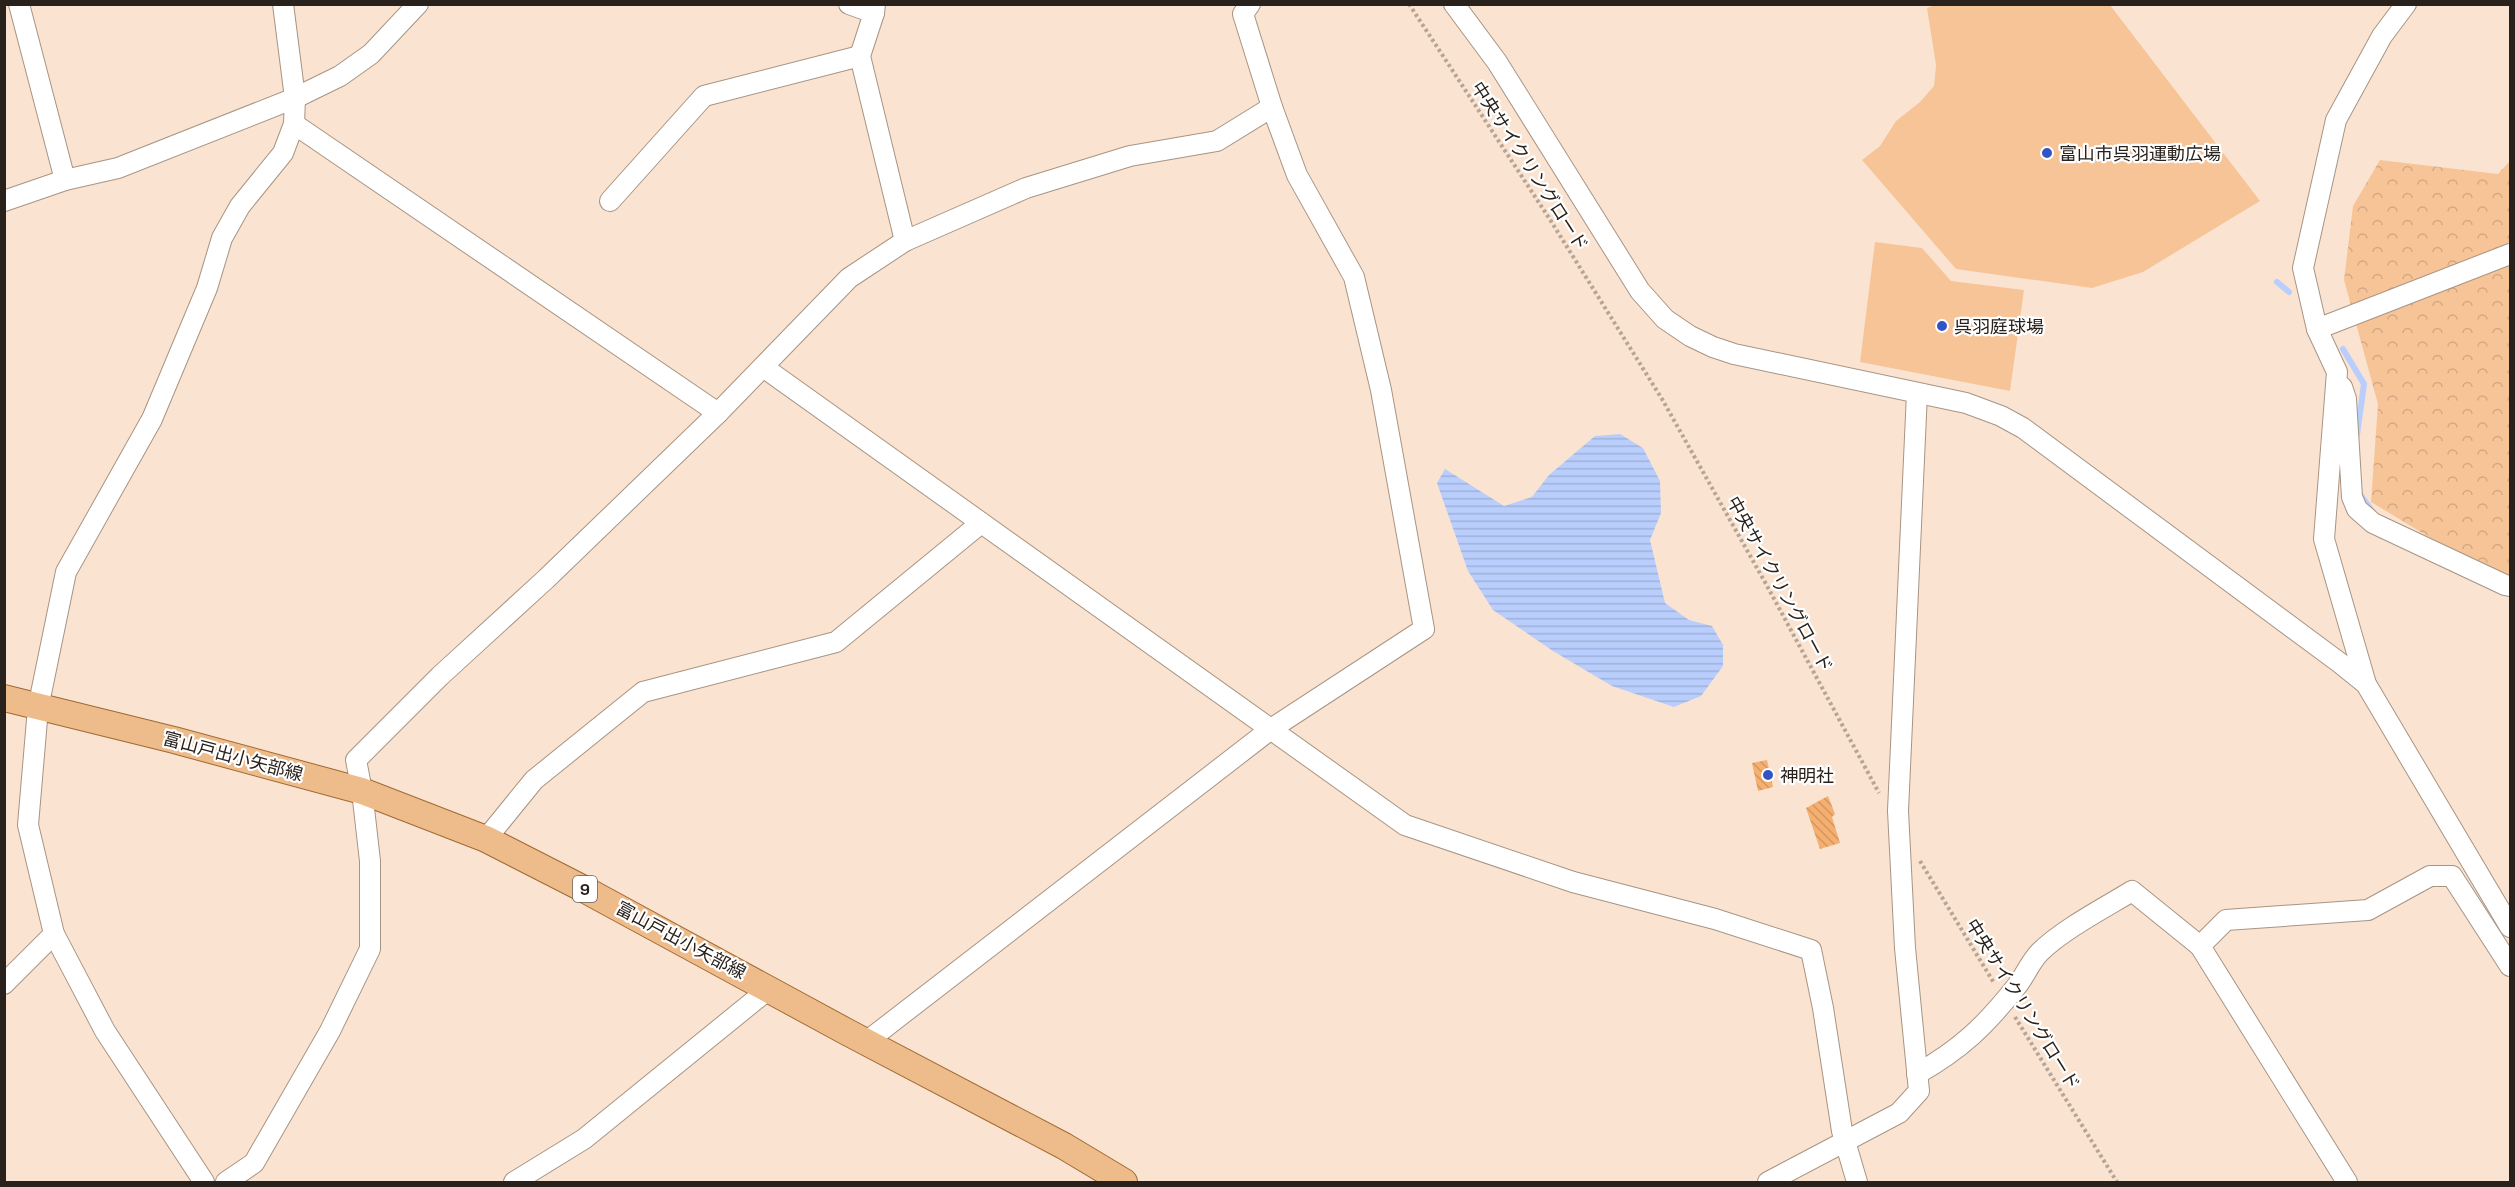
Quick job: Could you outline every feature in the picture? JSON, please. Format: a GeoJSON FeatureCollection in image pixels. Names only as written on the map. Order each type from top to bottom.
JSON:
{"type":"FeatureCollection","features":[{"type":"Feature","properties":{"kind":"main road","name":"富山戸出小矢部線"},"geometry":{"type":"LineString","coordinates":[[4,698],[174,740],[362,791],[486,839],[1064,1146],[1124,1182]]}},
{"type":"Feature","properties":{"kind":"street"},"geometry":{"type":"LineString","coordinates":[[19,4],[65,180]]}},
{"type":"Feature","properties":{"kind":"street"},"geometry":{"type":"LineString","coordinates":[[204,1182],[178,1138],[105,1031],[54,934],[28,825],[38,708],[66,572],[152,419],[207,288],[222,238],[240,206],[283,153],[294,124],[295,98],[283,4]]}},
{"type":"Feature","properties":{"kind":"street"},"geometry":{"type":"LineString","coordinates":[[4,201],[65,180],[118,168],[295,98],[340,76],[372,54],[418,4]]}},
{"type":"Feature","properties":{"kind":"street"},"geometry":{"type":"LineString","coordinates":[[849,4],[874,9],[860,56],[905,241]]}},
{"type":"Feature","properties":{"kind":"street"},"geometry":{"type":"LineString","coordinates":[[866,1042],[1271,729],[1424,629],[1381,390],[1354,277],[1297,175],[1272,107],[1243,14],[1250,4]]}},
{"type":"Feature","properties":{"kind":"street"},"geometry":{"type":"LineString","coordinates":[[1454,4],[1497,62],[1640,291],[1665,319],[1690,336],[1734,354],[1966,403],[2001,416],[2023,428],[2366,684]]}},
{"type":"Feature","properties":{"kind":"street"},"geometry":{"type":"LineString","coordinates":[[2406,4],[2382,36],[2336,120],[2303,268],[2317,329],[2337,372],[2346,399],[2352,497],[2357,509],[2373,523],[2511,586]]}},
{"type":"Feature","properties":{"kind":"street"},"geometry":{"type":"LineString","coordinates":[[610,201],[704,96],[860,56]]}},
{"type":"Feature","properties":{"kind":"street"},"geometry":{"type":"LineString","coordinates":[[226,1182],[254,1163],[330,1031],[370,950],[370,861],[356,760],[440,676],[546,579],[717,413],[849,278],[905,241],[1026,188],[1130,156],[1217,141],[1272,107]]}},
{"type":"Feature","properties":{"kind":"street"},"geometry":{"type":"LineString","coordinates":[[294,124],[717,413]]}},
{"type":"Feature","properties":{"kind":"street"},"geometry":{"type":"LineString","coordinates":[[2317,329],[2511,254]]}},
{"type":"Feature","properties":{"kind":"street"},"geometry":{"type":"LineString","coordinates":[[763,367],[1405,825],[1574,882],[1715,919],[1811,950],[1845,1142],[1857,1182]]}},
{"type":"Feature","properties":{"kind":"street"},"geometry":{"type":"LineString","coordinates":[[2337,372],[2324,539],[2366,684],[2511,927]]}},
{"type":"Feature","properties":{"kind":"street"},"geometry":{"type":"LineString","coordinates":[[1768,1182],[1899,1113],[1919,1091],[1905,948],[1899,825],[1917,393]]}},
{"type":"Feature","properties":{"kind":"street"},"geometry":{"type":"LineString","coordinates":[[486,839],[534,780],[642,692],[836,642],[981,522]]}},
{"type":"Feature","properties":{"kind":"street"},"geometry":{"type":"LineString","coordinates":[[2200,946],[2226,920],[2368,910],[2430,876],[2452,876],[2511,966]]}},
{"type":"Feature","properties":{"kind":"street"},"geometry":{"type":"LineString","coordinates":[[1917,1074],[1941,1060],[1981,1029],[2005,1001],[2039,952],[2084,920],[2132,891],[2200,946],[2347,1182]]}},
{"type":"Feature","properties":{"kind":"street"},"geometry":{"type":"LineString","coordinates":[[4,984],[54,934]]}},
{"type":"Feature","properties":{"kind":"street"},"geometry":{"type":"LineString","coordinates":[[514,1182],[584,1139],[770,988]]}},
{"type":"Feature","properties":{"kind":"path","name":"中央サイクリングロード"},"geometry":{"type":"LineString","coordinates":[[1409,4],[1549,218],[1662,399],[1899,825]]}},
{"type":"Feature","properties":{"kind":"path","name":"中央サイクリングロード"},"geometry":{"type":"LineString","coordinates":[[1916,854],[2117,1182]]}},
{"type":"Feature","properties":{"kind":"green space","name":"富山市呉羽運動広場"},"geometry":{"type":"Polygon","coordinates":[[[1939,4],[2110,5],[2260,201],[2143,272],[2092,288],[1956,269],[1862,160],[1880,146],[1896,121],[1920,102],[1934,86],[1936,65],[1927,8],[1939,4]]]}},
{"type":"Feature","properties":{"kind":"green space"},"geometry":{"type":"Polygon","coordinates":[[[2380,160],[2498,174],[2510,161],[2510,577],[2487,572],[2371,502],[2378,404],[2344,280],[2353,206],[2380,160]]]}},
{"type":"Feature","properties":{"kind":"green space","name":"呉羽庭球場"},"geometry":{"type":"Polygon","coordinates":[[[1875,242],[1922,248],[1951,281],[2024,290],[2010,391],[1860,362],[1875,242]]]}},
{"type":"Feature","properties":{"kind":"water"},"geometry":{"type":"Polygon","coordinates":[[[1620,434],[1643,448],[1660,481],[1661,513],[1650,540],[1665,603],[1689,620],[1712,626],[1723,645],[1723,666],[1701,696],[1674,707],[1612,686],[1553,651],[1493,610],[1468,571],[1437,483],[1445,469],[1504,506],[1532,497],[1549,475],[1595,436],[1620,434]]]}},
{"type":"Feature","properties":{"kind":"building"},"geometry":{"type":"Polygon","coordinates":[[[1767,760],[1773,787],[1758,791],[1752,763],[1767,760]]]}},
{"type":"Feature","properties":{"kind":"building"},"geometry":{"type":"Polygon","coordinates":[[[1828,796],[1835,814],[1832,817],[1840,843],[1820,849],[1806,808],[1828,796]]]}},
{"type":"Feature","properties":{"kind":"waterway"},"geometry":{"type":"LineString","coordinates":[[2277,282],[2289,292]]}},
{"type":"Feature","properties":{"kind":"waterway"},"geometry":{"type":"LineString","coordinates":[[2343,349],[2364,384],[2357,435]]}},
{"type":"Feature","properties":{"kind":"waterway"},"geometry":{"type":"LineString","coordinates":[[2359,493],[2373,512]]}},
{"type":"Feature","properties":{"kind":"place","name":"富山市呉羽運動広場"},"geometry":{"type":"Point","coordinates":[2047,153]}},
{"type":"Feature","properties":{"kind":"place","name":"呉羽庭球場"},"geometry":{"type":"Point","coordinates":[1942,326]}},
{"type":"Feature","properties":{"kind":"place","name":"神明社"},"geometry":{"type":"Point","coordinates":[1768,775]}}]}
